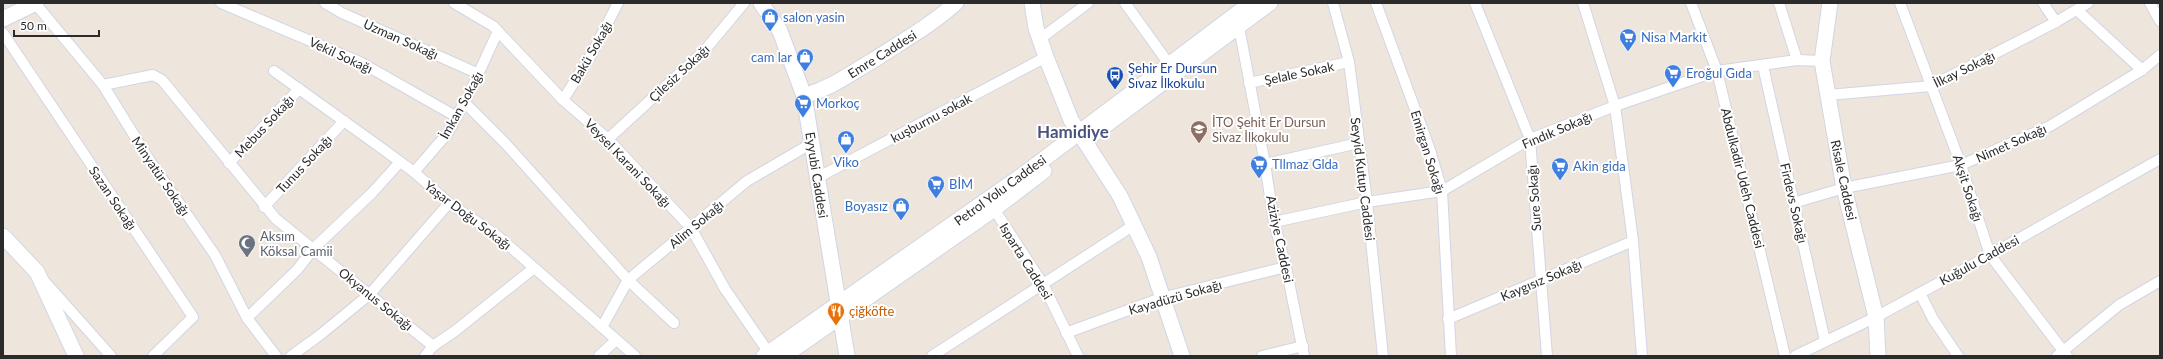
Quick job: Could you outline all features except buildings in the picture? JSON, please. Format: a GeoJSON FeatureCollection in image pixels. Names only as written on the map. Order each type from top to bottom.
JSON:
{"type":"FeatureCollection","features":[{"type":"Feature","properties":{"kind":"street"},"geometry":{"type":"LineString","coordinates":[[3,19],[36,3]]}},
{"type":"Feature","properties":{"kind":"street","name":"Minyatür Sokağı"},"geometry":{"type":"LineString","coordinates":[[36,3],[103,85],[150,161],[215,255],[247,318],[276,356]]}},
{"type":"Feature","properties":{"kind":"street","name":"Vekil Sokağı"},"geometry":{"type":"LineString","coordinates":[[221,3],[360,62],[457,117]]}},
{"type":"Feature","properties":{"kind":"street","name":"Uzman Sokağı"},"geometry":{"type":"LineString","coordinates":[[325,3],[342,13],[478,74]]}},
{"type":"Feature","properties":{"kind":"street","name":"Veysel Karani Sokağı"},"geometry":{"type":"LineString","coordinates":[[454,3],[493,26],[563,100],[608,139],[691,228],[725,289],[766,354]]}},
{"type":"Feature","properties":{"kind":"street","name":"Bakü Sokağı"},"geometry":{"type":"LineString","coordinates":[[563,100],[591,55],[618,3]]}},
{"type":"Feature","properties":{"kind":"street","name":"Çilesiz Sokağı"},"geometry":{"type":"LineString","coordinates":[[608,139],[705,50],[744,3]]}},
{"type":"Feature","properties":{"kind":"street","name":"Eyyubi Caddesi"},"geometry":{"type":"LineString","coordinates":[[761,3],[780,30],[804,96],[847,356]]}},
{"type":"Feature","properties":{"kind":"street","name":"Emre Caddesi"},"geometry":{"type":"LineString","coordinates":[[804,96],[824,90],[846,78],[904,42],[956,3]]}},
{"type":"Feature","properties":{"kind":"street"},"geometry":{"type":"LineString","coordinates":[[1032,3],[1040,39],[1071,120],[1120,196],[1134,225],[1149,257],[1161,298],[1182,356]]}},
{"type":"Feature","properties":{"kind":"street"},"geometry":{"type":"LineString","coordinates":[[1040,39],[1088,3]]}},
{"type":"Feature","properties":{"kind":"street"},"geometry":{"type":"LineString","coordinates":[[1125,3],[1169,64]]}},
{"type":"Feature","properties":{"kind":"street","name":"Petrol Yolu Caddesi"},"geometry":{"type":"LineString","coordinates":[[766,354],[839,311],[994,209],[1169,64],[1251,3]]}},
{"type":"Feature","properties":{"kind":"street","name":"Petrol Yolu Caddesi"},"geometry":{"type":"LineString","coordinates":[[784,356],[839,311],[1024,174],[1081,137],[1239,27],[1270,3]]}},
{"type":"Feature","properties":{"kind":"street","name":"Seyyid Kutup Caddesi"},"geometry":{"type":"LineString","coordinates":[[1333,3],[1349,62],[1367,202],[1383,356]]}},
{"type":"Feature","properties":{"kind":"street","name":"Emirgan Sokağı"},"geometry":{"type":"LineString","coordinates":[[1376,3],[1430,150],[1442,191],[1451,356]]}},
{"type":"Feature","properties":{"kind":"street","name":"Sure Sokağı"},"geometry":{"type":"LineString","coordinates":[[1476,3],[1530,139],[1547,356]]}},
{"type":"Feature","properties":{"kind":"street"},"geometry":{"type":"LineString","coordinates":[[1583,3],[1615,106],[1633,241],[1642,356]]}},
{"type":"Feature","properties":{"kind":"street","name":"Abdulkadir Udeh Caddesi"},"geometry":{"type":"LineString","coordinates":[[1691,3],[1717,71],[1785,356]]}},
{"type":"Feature","properties":{"kind":"street"},"geometry":{"type":"LineString","coordinates":[[1779,3],[1797,60]]}},
{"type":"Feature","properties":{"kind":"street","name":"Risale Caddesi"},"geometry":{"type":"LineString","coordinates":[[1830,3],[1822,61],[1844,188],[1876,317],[1878,356]]}},
{"type":"Feature","properties":{"kind":"street","name":"Akşit Sokağı"},"geometry":{"type":"LineString","coordinates":[[1900,3],[1961,165],[1990,255],[2062,354]]}},
{"type":"Feature","properties":{"kind":"street"},"geometry":{"type":"LineString","coordinates":[[2043,3],[2056,22]]}},
{"type":"Feature","properties":{"kind":"street","name":"İlkay Sokağı"},"geometry":{"type":"LineString","coordinates":[[1828,95],[1931,86],[2056,22],[2088,3]]}},
{"type":"Feature","properties":{"kind":"street"},"geometry":{"type":"LineString","coordinates":[[2150,3],[2160,22]]}},
{"type":"Feature","properties":{"kind":"street"},"geometry":{"type":"LineString","coordinates":[[2077,10],[2142,70]]}},
{"type":"Feature","properties":{"kind":"street","name":"Aziziye Caddesi"},"geometry":{"type":"LineString","coordinates":[[1239,27],[1265,164],[1274,222],[1286,267],[1304,351]]}},
{"type":"Feature","properties":{"kind":"street","name":"İmkan Sokağı"},"geometry":{"type":"LineString","coordinates":[[414,172],[448,134],[465,103],[498,31]]}},
{"type":"Feature","properties":{"kind":"street","name":"Sazan Sokağı"},"geometry":{"type":"LineString","coordinates":[[3,33],[193,317],[153,356]]}},
{"type":"Feature","properties":{"kind":"street","name":"Nimet Sokağı"},"geometry":{"type":"LineString","coordinates":[[1794,203],[1844,188],[1961,165],[2050,126],[2142,70],[2160,55]]}},
{"type":"Feature","properties":{"kind":"street","name":"kuşburnu sokak"},"geometry":{"type":"LineString","coordinates":[[817,178],[1046,57]]}},
{"type":"Feature","properties":{"kind":"street","name":"Fındık Sokağı"},"geometry":{"type":"LineString","coordinates":[[1274,222],[1367,202],[1442,191],[1530,139],[1615,106],[1717,71],[1763,66],[1797,60],[1822,61]]}},
{"type":"Feature","properties":{"kind":"street","name":"Şelale Sokak"},"geometry":{"type":"LineString","coordinates":[[1249,83],[1349,62]]}},
{"type":"Feature","properties":{"kind":"street","name":"Firdevs Sokağı"},"geometry":{"type":"LineString","coordinates":[[1763,66],[1825,341]]}},
{"type":"Feature","properties":{"kind":"street","name":"Yaşar Doğu Sokağı"},"geometry":{"type":"LineString","coordinates":[[274,71],[414,172],[449,204],[499,237],[634,356]]}},
{"type":"Feature","properties":{"kind":"street","name":"Okyanus Sokağı"},"geometry":{"type":"LineString","coordinates":[[103,85],[153,75],[162,80],[264,207],[276,219],[314,248],[433,346]]}},
{"type":"Feature","properties":{"kind":"street","name":"Mebus Sokağı"},"geometry":{"type":"LineString","coordinates":[[229,163],[299,89]]}},
{"type":"Feature","properties":{"kind":"street"},"geometry":{"type":"LineString","coordinates":[[465,103],[505,143],[628,280],[674,323]]}},
{"type":"Feature","properties":{"kind":"street","name":"Tunus Sokağı"},"geometry":{"type":"LineString","coordinates":[[264,207],[344,121]]}},
{"type":"Feature","properties":{"kind":"street"},"geometry":{"type":"LineString","coordinates":[[1265,164],[1359,142]]}},
{"type":"Feature","properties":{"kind":"street","name":"Alim Sokağı"},"geometry":{"type":"LineString","coordinates":[[602,327],[628,280],[747,181],[812,143]]}},
{"type":"Feature","properties":{"kind":"street","name":"Kuğulu Caddesi"},"geometry":{"type":"LineString","coordinates":[[1795,356],[1876,317],[1990,255],[2160,159]]}},
{"type":"Feature","properties":{"kind":"street"},"geometry":{"type":"LineString","coordinates":[[247,318],[297,270],[314,248],[372,192],[400,162]]}},
{"type":"Feature","properties":{"kind":"street"},"geometry":{"type":"LineString","coordinates":[[290,356],[320,335],[370,294],[449,204]]}},
{"type":"Feature","properties":{"kind":"street","name":"Isparta Caddesi"},"geometry":{"type":"LineString","coordinates":[[994,209],[1043,284],[1078,356]]}},
{"type":"Feature","properties":{"kind":"street"},"geometry":{"type":"LineString","coordinates":[[932,356],[1134,225]]}},
{"type":"Feature","properties":{"kind":"street"},"geometry":{"type":"LineString","coordinates":[[3,236],[111,356]]}},
{"type":"Feature","properties":{"kind":"street","name":"Kaygısız Sokağı"},"geometry":{"type":"LineString","coordinates":[[1448,319],[1633,241]]}},
{"type":"Feature","properties":{"kind":"street","name":"Kayadüzü Sokağı"},"geometry":{"type":"LineString","coordinates":[[1066,333],[1161,298],[1286,267]]}},
{"type":"Feature","properties":{"kind":"street"},"geometry":{"type":"LineString","coordinates":[[425,356],[433,346],[455,331],[534,268]]}},
{"type":"Feature","properties":{"kind":"street"},"geometry":{"type":"LineString","coordinates":[[37,272],[76,356]]}},
{"type":"Feature","properties":{"kind":"street"},"geometry":{"type":"LineString","coordinates":[[2062,354],[2119,305],[2160,281]]}},
{"type":"Feature","properties":{"kind":"street"},"geometry":{"type":"LineString","coordinates":[[1920,293],[1933,319],[1958,356]]}},
{"type":"Feature","properties":{"kind":"street"},"geometry":{"type":"LineString","coordinates":[[599,356],[616,340]]}},
{"type":"Feature","properties":{"kind":"street"},"geometry":{"type":"LineString","coordinates":[[1262,356],[1304,351]]}},
{"type":"Feature","properties":{"kind":"place","name":"salon yasin"},"geometry":{"type":"Point","coordinates":[770,32]}},
{"type":"Feature","properties":{"kind":"place","name":"Nisa Markit"},"geometry":{"type":"Point","coordinates":[1628,52]}},
{"type":"Feature","properties":{"kind":"place","name":"cam lar"},"geometry":{"type":"Point","coordinates":[805,72]}},
{"type":"Feature","properties":{"kind":"place","name":"Eroğul Gıda"},"geometry":{"type":"Point","coordinates":[1673,88]}},
{"type":"Feature","properties":{"kind":"place","name":"Şehir Er Dursun Sıvaz İlkokulu"},"geometry":{"type":"Point","coordinates":[1115,90]}},
{"type":"Feature","properties":{"kind":"place","name":"Morkoç"},"geometry":{"type":"Point","coordinates":[803,118]}},
{"type":"Feature","properties":{"kind":"place","name":"İTO Şehit Er Dursun Sivaz İlkokulu"},"geometry":{"type":"Point","coordinates":[1199,144]}},
{"type":"Feature","properties":{"kind":"place","name":"Viko"},"geometry":{"type":"Point","coordinates":[846,154]}},
{"type":"Feature","properties":{"kind":"place","name":"Tllmaz Glda"},"geometry":{"type":"Point","coordinates":[1259,179]}},
{"type":"Feature","properties":{"kind":"place","name":"Akin gida"},"geometry":{"type":"Point","coordinates":[1560,181]}},
{"type":"Feature","properties":{"kind":"place","name":"BİM"},"geometry":{"type":"Point","coordinates":[936,199]}},
{"type":"Feature","properties":{"kind":"place","name":"Boyasız"},"geometry":{"type":"Point","coordinates":[901,221]}},
{"type":"Feature","properties":{"kind":"place","name":"Aksım Köksal Camii"},"geometry":{"type":"Point","coordinates":[247,258]}},
{"type":"Feature","properties":{"kind":"place","name":"çiğköfte"},"geometry":{"type":"Point","coordinates":[836,326]}},
{"type":"Feature","properties":{"kind":"district","name":"Hamidiye"},"geometry":{"type":"Point","coordinates":[1073,132]}}]}
